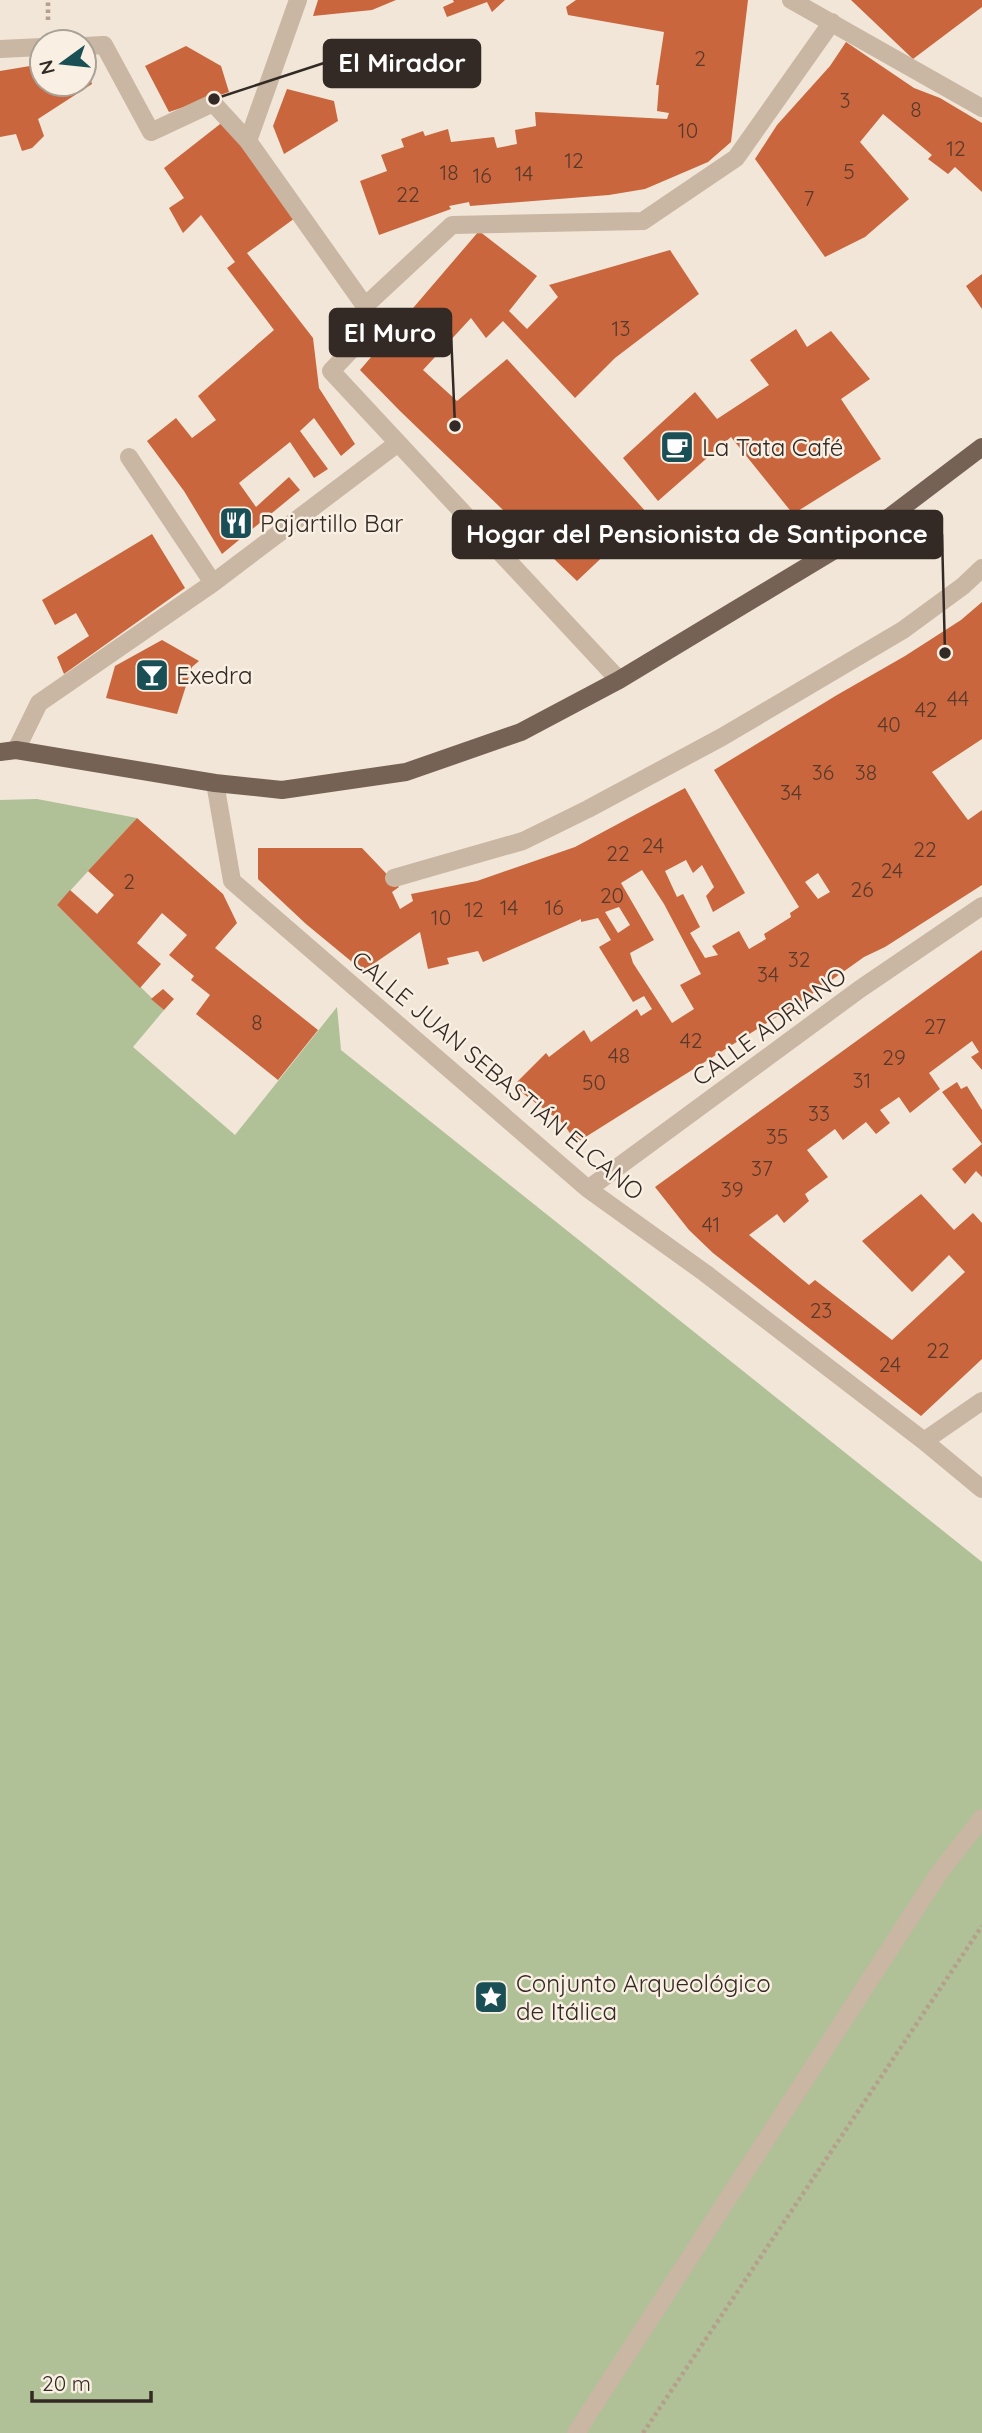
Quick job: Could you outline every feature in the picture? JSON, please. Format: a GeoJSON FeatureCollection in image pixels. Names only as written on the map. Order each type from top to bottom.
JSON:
{"type":"FeatureCollection","features":[{"type":"Feature","properties":{"kind":"main road"},"geometry":{"type":"LineString","coordinates":[[8,751],[215,783],[282,790],[406,772],[521,732],[619,680],[891,516],[982,447]]}},
{"type":"Feature","properties":{"kind":"street"},"geometry":{"type":"LineString","coordinates":[[248,141],[298,0]]}},
{"type":"Feature","properties":{"kind":"street"},"geometry":{"type":"LineString","coordinates":[[791,0],[982,108]]}},
{"type":"Feature","properties":{"kind":"street"},"geometry":{"type":"LineString","coordinates":[[365,306],[452,225],[643,221],[736,158],[832,22]]}},
{"type":"Feature","properties":{"kind":"street"},"geometry":{"type":"LineString","coordinates":[[98,45],[104,45],[151,132],[213,103],[248,141],[365,306],[373,327],[331,371],[619,680]]}},
{"type":"Feature","properties":{"kind":"street"},"geometry":{"type":"LineString","coordinates":[[0,49],[28,48]]}},
{"type":"Feature","properties":{"kind":"street"},"geometry":{"type":"LineString","coordinates":[[8,751],[39,703],[213,583],[398,443]]}},
{"type":"Feature","properties":{"kind":"street"},"geometry":{"type":"LineString","coordinates":[[129,457],[213,583]]}},
{"type":"Feature","properties":{"kind":"street"},"geometry":{"type":"LineString","coordinates":[[394,878],[523,841],[588,809],[723,737],[903,630],[963,586],[982,568]]}},
{"type":"Feature","properties":{"kind":"street","name":"CALLE JUAN SEBASTIÁN ELCANO"},"geometry":{"type":"LineString","coordinates":[[215,783],[232,881],[588,1189],[705,1273],[924,1441],[982,1489]]}},
{"type":"Feature","properties":{"kind":"street","name":"CALLE ADRIANO"},"geometry":{"type":"LineString","coordinates":[[588,1189],[860,989],[982,906]]}},
{"type":"Feature","properties":{"kind":"street"},"geometry":{"type":"LineString","coordinates":[[924,1441],[982,1401]]}},
{"type":"Feature","properties":{"kind":"street"},"geometry":{"type":"LineString","coordinates":[[576,2433],[939,1873],[982,1818]]}},
{"type":"Feature","properties":{"kind":"path"},"geometry":{"type":"LineString","coordinates":[[643,2433],[982,1926]]}},
{"type":"Feature","properties":{"kind":"green space","name":"Conjunto Arqueológico de Itálica"},"geometry":{"type":"Polygon","coordinates":[[[37,799],[137,818],[57,905],[164,1010],[133,1047],[235,1135],[337,1007],[341,1050],[982,1562],[982,2433],[0,2433],[0,800],[37,799]]]}},
{"type":"Feature","properties":{"kind":"building"},"geometry":{"type":"Polygon","coordinates":[[[318,0],[396,0],[372,10],[313,16],[318,0]]]}},
{"type":"Feature","properties":{"kind":"building"},"geometry":{"type":"Polygon","coordinates":[[[453,0],[505,0],[492,12],[487,2],[447,17],[443,7],[454,2],[453,0]]]}},
{"type":"Feature","properties":{"kind":"building"},"geometry":{"type":"Polygon","coordinates":[[[576,0],[748,0],[731,142],[708,162],[645,189],[609,195],[470,206],[469,202],[449,206],[451,209],[379,235],[360,181],[387,171],[381,155],[404,147],[401,139],[423,131],[425,136],[448,129],[451,142],[494,137],[497,148],[517,144],[515,130],[536,126],[535,112],[667,119],[669,113],[657,111],[659,85],[656,85],[664,32],[568,15],[566,7],[576,0]]]}},
{"type":"Feature","properties":{"kind":"building"},"geometry":{"type":"Polygon","coordinates":[[[851,0],[982,0],[982,7],[913,59],[851,0]]]}},
{"type":"Feature","properties":{"kind":"building"},"geometry":{"type":"Polygon","coordinates":[[[846,42],[914,88],[940,98],[982,123],[982,192],[955,167],[948,174],[928,159],[932,155],[883,114],[860,142],[909,199],[865,237],[825,257],[755,159],[777,125],[830,66],[846,42]]]}},
{"type":"Feature","properties":{"kind":"building"},"geometry":{"type":"Polygon","coordinates":[[[186,46],[221,66],[229,92],[169,112],[145,66],[186,46]]]}},
{"type":"Feature","properties":{"kind":"building"},"geometry":{"type":"Polygon","coordinates":[[[28,66],[28,98],[70,98],[38,119],[44,136],[32,148],[22,151],[16,134],[0,137],[0,71],[28,66]]]}},
{"type":"Feature","properties":{"kind":"building"},"geometry":{"type":"Polygon","coordinates":[[[287,89],[334,101],[338,121],[284,154],[273,126],[287,89]]]}},
{"type":"Feature","properties":{"kind":"building"},"geometry":{"type":"Polygon","coordinates":[[[224,121],[295,218],[247,253],[313,338],[319,388],[355,444],[341,456],[314,418],[300,431],[328,469],[314,478],[290,442],[239,483],[256,507],[289,477],[300,490],[222,554],[184,491],[147,441],[176,418],[192,438],[216,420],[198,396],[274,330],[227,268],[235,262],[201,215],[183,233],[169,208],[184,198],[164,168],[224,121]]]}},
{"type":"Feature","properties":{"kind":"building"},"geometry":{"type":"Polygon","coordinates":[[[479,231],[537,276],[509,311],[527,329],[558,297],[549,285],[670,250],[699,294],[615,358],[575,398],[503,321],[486,338],[471,318],[423,370],[457,401],[507,359],[648,514],[577,581],[360,370],[479,231]]]}},
{"type":"Feature","properties":{"kind":"building"},"geometry":{"type":"Polygon","coordinates":[[[982,274],[982,309],[966,286],[982,274]]]}},
{"type":"Feature","properties":{"kind":"building"},"geometry":{"type":"Polygon","coordinates":[[[796,329],[807,347],[831,331],[870,379],[841,399],[881,459],[793,514],[731,437],[658,501],[623,458],[695,392],[717,419],[769,385],[750,360],[796,329]]]}},
{"type":"Feature","properties":{"kind":"building"},"geometry":{"type":"Polygon","coordinates":[[[152,534],[185,588],[64,674],[57,657],[89,636],[76,613],[55,625],[42,600],[152,534]]]}},
{"type":"Feature","properties":{"kind":"building"},"geometry":{"type":"Polygon","coordinates":[[[982,602],[982,739],[932,772],[968,820],[982,810],[982,885],[885,947],[864,957],[805,999],[576,1143],[564,1124],[513,1086],[546,1053],[549,1057],[584,1030],[591,1042],[637,1009],[641,1016],[652,1009],[644,996],[633,1002],[599,947],[611,940],[598,918],[581,922],[581,919],[483,962],[478,951],[447,958],[449,964],[428,969],[420,932],[363,971],[306,924],[258,879],[258,848],[362,848],[399,887],[392,892],[400,909],[413,901],[411,894],[477,881],[575,847],[685,788],[745,893],[713,912],[706,896],[714,887],[702,865],[693,873],[686,860],[665,871],[677,897],[683,894],[700,927],[690,933],[705,958],[718,955],[712,946],[739,931],[749,949],[766,939],[764,934],[791,917],[790,913],[799,907],[714,770],[961,620],[982,602]],[[642,870],[621,883],[654,940],[630,953],[633,963],[672,1023],[694,1009],[680,985],[701,974],[664,904],[642,870]],[[818,873],[805,882],[818,899],[830,892],[818,873]],[[619,907],[605,912],[618,933],[630,925],[619,907]]]}},
{"type":"Feature","properties":{"kind":"building"},"geometry":{"type":"Polygon","coordinates":[[[162,640],[199,661],[192,667],[177,714],[106,698],[115,666],[162,640]]]}},
{"type":"Feature","properties":{"kind":"building"},"geometry":{"type":"Polygon","coordinates":[[[137,818],[223,894],[237,923],[215,948],[318,1030],[278,1080],[196,1014],[210,995],[191,980],[194,976],[169,955],[187,935],[162,913],[137,943],[161,964],[140,988],[57,905],[70,890],[97,914],[114,895],[88,871],[137,818]]]}},
{"type":"Feature","properties":{"kind":"building"},"geometry":{"type":"Polygon","coordinates":[[[982,950],[982,1070],[971,1057],[979,1052],[972,1041],[929,1073],[940,1089],[910,1113],[899,1097],[880,1110],[890,1123],[876,1134],[866,1122],[843,1140],[835,1129],[807,1150],[828,1177],[805,1194],[809,1201],[784,1223],[777,1214],[749,1235],[809,1285],[815,1280],[892,1340],[965,1272],[949,1255],[912,1292],[862,1241],[921,1194],[954,1230],[973,1213],[982,1223],[982,1359],[921,1416],[713,1253],[689,1230],[655,1187],[982,950]]]}},
{"type":"Feature","properties":{"kind":"building"},"geometry":{"type":"Polygon","coordinates":[[[163,989],[174,999],[164,1010],[151,999],[163,989]]]}},
{"type":"Feature","properties":{"kind":"building"},"geometry":{"type":"Polygon","coordinates":[[[957,1082],[961,1089],[967,1086],[982,1110],[982,1144],[942,1092],[957,1082]]]}},
{"type":"Feature","properties":{"kind":"building"},"geometry":{"type":"Polygon","coordinates":[[[982,1144],[982,1177],[976,1171],[965,1184],[952,1169],[982,1144]]]}},
{"type":"Feature","properties":{"kind":"place","name":"El Mirador"},"geometry":{"type":"Point","coordinates":[214,99]}},
{"type":"Feature","properties":{"kind":"place","name":"El Muro"},"geometry":{"type":"Point","coordinates":[455,426]}},
{"type":"Feature","properties":{"kind":"place","name":"La Tata Café"},"geometry":{"type":"Point","coordinates":[677,447]}},
{"type":"Feature","properties":{"kind":"place","name":"Pajartillo Bar"},"geometry":{"type":"Point","coordinates":[236,523]}},
{"type":"Feature","properties":{"kind":"place","name":"Hogar del Pensionista de Santiponce"},"geometry":{"type":"Point","coordinates":[945,653]}},
{"type":"Feature","properties":{"kind":"place","name":"Exedra"},"geometry":{"type":"Point","coordinates":[152,675]}},
{"type":"Feature","properties":{"kind":"place","name":"Conjunto Arqueológico de Itálica"},"geometry":{"type":"Point","coordinates":[491,1997]}}]}
